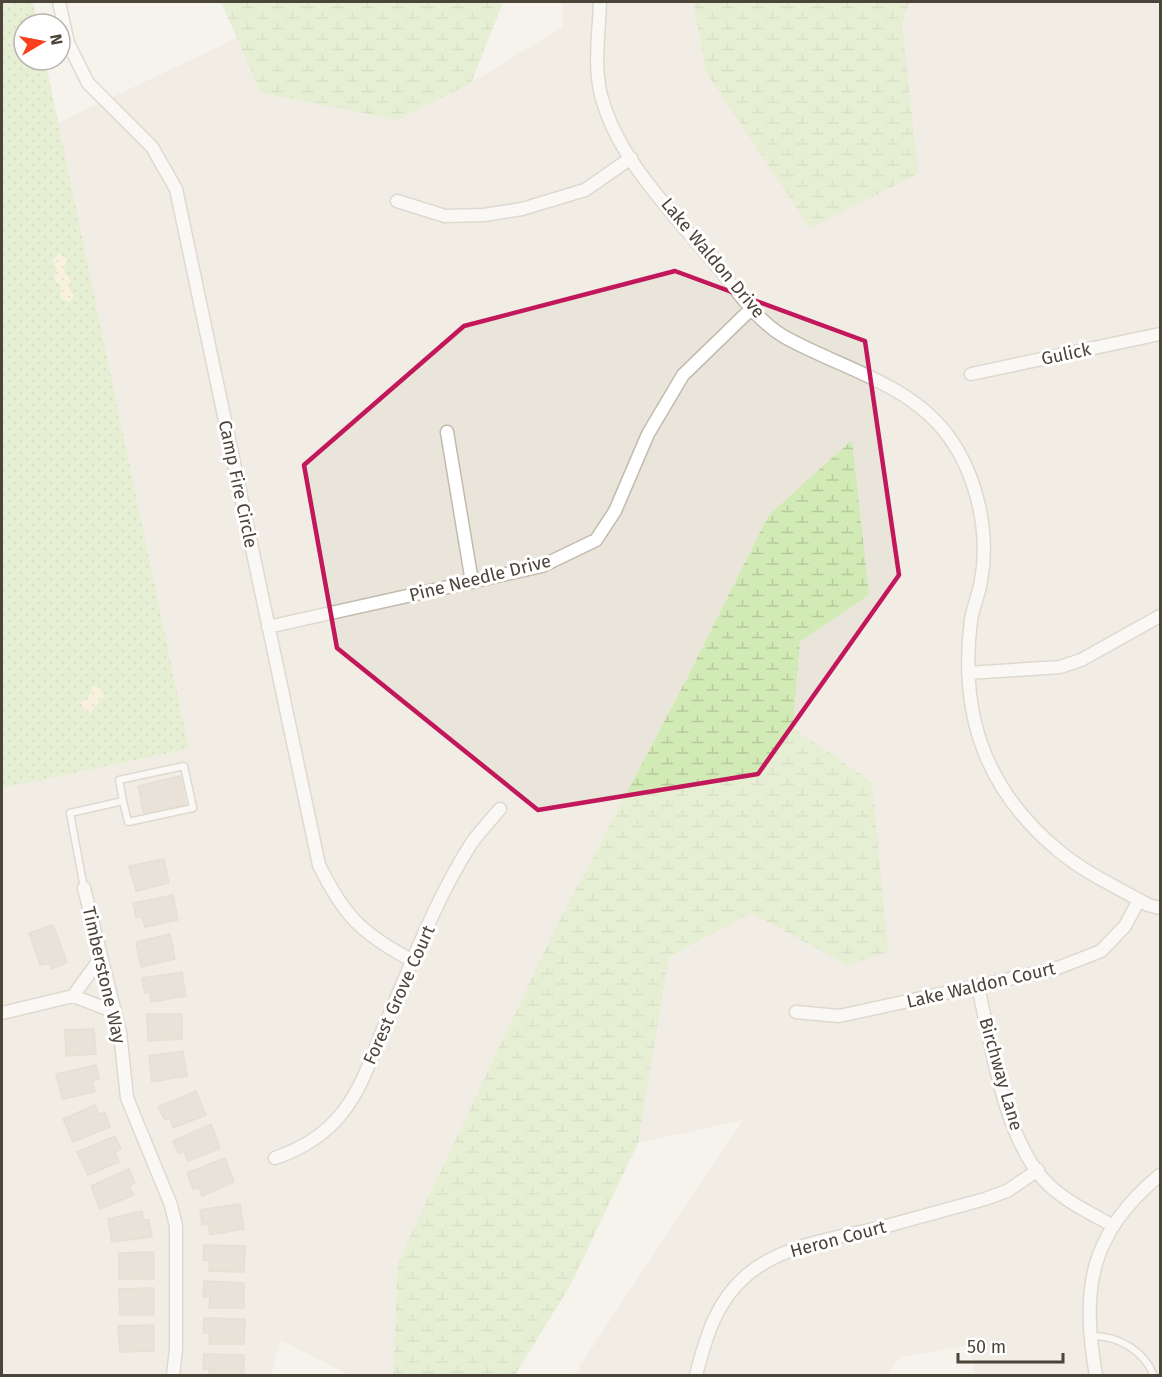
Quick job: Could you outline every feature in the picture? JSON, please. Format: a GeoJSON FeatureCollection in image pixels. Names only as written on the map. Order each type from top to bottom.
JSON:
{"type":"FeatureCollection","features":[{"type":"Feature","properties":{"kind":"street","name":"Camp Fire Circle"},"geometry":{"type":"LineString","coordinates":[[59,2],[68,43],[88,83],[152,147],[176,189],[319,865],[336,901],[363,930],[413,961]]}},
{"type":"Feature","properties":{"kind":"street","name":"Lake Waldon Drive"},"geometry":{"type":"LineString","coordinates":[[600,2],[597,50],[601,97],[610,122],[631,158],[752,308],[779,334],[879,381],[917,404],[948,436],[971,482],[983,526],[982,579],[972,618],[968,673],[975,727],[984,755],[1001,787],[1023,816],[1060,852],[1139,900],[1161,908]]}},
{"type":"Feature","properties":{"kind":"street"},"geometry":{"type":"LineString","coordinates":[[397,201],[445,216],[484,215],[522,209],[585,190],[631,158]]}},
{"type":"Feature","properties":{"kind":"street","name":"Pine Needle Drive"},"geometry":{"type":"LineString","coordinates":[[268,627],[542,566],[596,540],[615,511],[648,434],[683,375],[752,308]]}},
{"type":"Feature","properties":{"kind":"street","name":"Gulick"},"geometry":{"type":"LineString","coordinates":[[971,374],[1161,334]]}},
{"type":"Feature","properties":{"kind":"street"},"geometry":{"type":"LineString","coordinates":[[447,432],[472,582]]}},
{"type":"Feature","properties":{"kind":"street"},"geometry":{"type":"LineString","coordinates":[[968,673],[1060,667],[1082,660],[1161,616]]}},
{"type":"Feature","properties":{"kind":"street","name":"Forest Grove Court"},"geometry":{"type":"LineString","coordinates":[[275,1158],[295,1151],[318,1136],[343,1112],[358,1086],[413,961],[472,843],[500,809]]}},
{"type":"Feature","properties":{"kind":"street","name":"Timberstone Way"},"geometry":{"type":"LineString","coordinates":[[84,888],[120,1032],[127,1098],[171,1205],[176,1227],[176,1349],[172,1376]]}},
{"type":"Feature","properties":{"kind":"street","name":"Lake Waldon Court"},"geometry":{"type":"LineString","coordinates":[[796,1012],[839,1016],[1055,969],[1101,951],[1125,926],[1139,900]]}},
{"type":"Feature","properties":{"kind":"street"},"geometry":{"type":"LineString","coordinates":[[73,996],[100,958]]}},
{"type":"Feature","properties":{"kind":"street","name":"Birchway Lane"},"geometry":{"type":"LineString","coordinates":[[978,987],[1009,1114],[1025,1151],[1045,1181],[1113,1226]]}},
{"type":"Feature","properties":{"kind":"street"},"geometry":{"type":"LineString","coordinates":[[2,1012],[73,996],[115,1012]]}},
{"type":"Feature","properties":{"kind":"street","name":"Heron Court"},"geometry":{"type":"LineString","coordinates":[[696,1374],[708,1328],[726,1297],[746,1275],[761,1264],[794,1249],[985,1199],[1007,1191],[1038,1170]]}},
{"type":"Feature","properties":{"kind":"street"},"geometry":{"type":"LineString","coordinates":[[1096,1376],[1088,1322],[1095,1269],[1105,1238],[1142,1190],[1161,1175]]}},
{"type":"Feature","properties":{"kind":"lane"},"geometry":{"type":"LineString","coordinates":[[184,766],[193,808],[128,822],[123,801],[119,780],[184,766]]}},
{"type":"Feature","properties":{"kind":"lane"},"geometry":{"type":"LineString","coordinates":[[84,888],[70,813],[123,801]]}},
{"type":"Feature","properties":{"kind":"lane"},"geometry":{"type":"LineString","coordinates":[[1090,1336],[1104,1336],[1131,1346],[1151,1367],[1154,1376]]}},
{"type":"Feature","properties":{"kind":"highlighted area"},"geometry":{"type":"Polygon","coordinates":[[[675,271],[865,341],[899,575],[758,774],[538,810],[337,648],[304,465],[464,326],[675,271]]]}},
{"type":"Feature","properties":{"kind":"shaded area"},"geometry":{"type":"Polygon","coordinates":[[[563,2],[693,2],[706,72],[902,23],[909,2],[1160,2],[1160,1375],[975,1375],[969,1345],[901,1357],[886,1375],[574,1375],[743,1120],[638,1143],[669,959],[751,913],[848,965],[872,782],[793,729],[800,642],[869,595],[768,516],[687,678],[553,933],[398,1262],[393,1374],[395,1375],[349,1375],[281,1340],[271,1375],[2,1375],[2,788],[189,749],[58,123],[237,38],[261,93],[398,120],[471,83],[563,27],[563,2]]]}},
{"type":"Feature","properties":{"kind":"green space"},"geometry":{"type":"Polygon","coordinates":[[[2,2],[33,2],[35,12],[12,12],[12,72],[48,72],[189,749],[2,788],[2,2]]]}},
{"type":"Feature","properties":{"kind":"green space"},"geometry":{"type":"Polygon","coordinates":[[[221,2],[503,2],[471,83],[398,120],[261,93],[221,2]]]}},
{"type":"Feature","properties":{"kind":"green space"},"geometry":{"type":"Polygon","coordinates":[[[693,2],[909,2],[902,23],[918,174],[810,228],[706,72],[693,2]]]}},
{"type":"Feature","properties":{"kind":"green space"},"geometry":{"type":"Polygon","coordinates":[[[852,440],[869,595],[800,642],[793,728],[872,782],[888,952],[848,965],[751,913],[669,958],[638,1143],[571,1284],[515,1375],[395,1375],[393,1374],[398,1262],[553,933],[687,678],[768,516],[852,440]]]}},
{"type":"Feature","properties":{"kind":"sand"},"geometry":{"type":"Polygon","coordinates":[[[60,253],[67,259],[64,272],[71,280],[69,288],[74,297],[70,302],[61,299],[61,286],[54,279],[57,269],[52,260],[60,253]]]}},
{"type":"Feature","properties":{"kind":"sand"},"geometry":{"type":"Polygon","coordinates":[[[93,686],[100,686],[104,696],[91,712],[85,712],[80,703],[89,696],[93,686]]]}},
{"type":"Feature","properties":{"kind":"building"},"geometry":{"type":"Polygon","coordinates":[[[180,776],[186,805],[144,814],[138,786],[180,776]]]}},
{"type":"Feature","properties":{"kind":"building"},"geometry":{"type":"Polygon","coordinates":[[[164,859],[169,883],[136,891],[129,866],[164,859]]]}},
{"type":"Feature","properties":{"kind":"building"},"geometry":{"type":"Polygon","coordinates":[[[173,895],[178,920],[145,927],[142,916],[136,918],[133,903],[173,895]]]}},
{"type":"Feature","properties":{"kind":"building"},"geometry":{"type":"Polygon","coordinates":[[[53,925],[67,962],[52,969],[50,963],[40,965],[29,933],[53,925]]]}},
{"type":"Feature","properties":{"kind":"building"},"geometry":{"type":"Polygon","coordinates":[[[170,934],[175,959],[141,967],[136,942],[170,934]]]}},
{"type":"Feature","properties":{"kind":"building"},"geometry":{"type":"Polygon","coordinates":[[[182,972],[186,996],[151,1002],[150,992],[145,993],[142,978],[182,972]]]}},
{"type":"Feature","properties":{"kind":"building"},"geometry":{"type":"Polygon","coordinates":[[[147,1014],[182,1014],[182,1039],[148,1041],[147,1014]]]}},
{"type":"Feature","properties":{"kind":"building"},"geometry":{"type":"Polygon","coordinates":[[[94,1029],[96,1054],[66,1056],[65,1030],[94,1029]]]}},
{"type":"Feature","properties":{"kind":"building"},"geometry":{"type":"Polygon","coordinates":[[[183,1051],[187,1076],[152,1082],[149,1056],[183,1051]]]}},
{"type":"Feature","properties":{"kind":"building"},"geometry":{"type":"Polygon","coordinates":[[[96,1065],[99,1079],[92,1081],[95,1092],[62,1099],[56,1074],[96,1065]]]}},
{"type":"Feature","properties":{"kind":"building"},"geometry":{"type":"Polygon","coordinates":[[[196,1091],[206,1115],[173,1128],[170,1117],[165,1120],[158,1107],[196,1091]]]}},
{"type":"Feature","properties":{"kind":"building"},"geometry":{"type":"Polygon","coordinates":[[[95,1105],[100,1115],[105,1112],[110,1127],[73,1142],[63,1119],[95,1105]]]}},
{"type":"Feature","properties":{"kind":"building"},"geometry":{"type":"Polygon","coordinates":[[[211,1124],[220,1148],[188,1161],[184,1151],[179,1154],[173,1141],[211,1124]]]}},
{"type":"Feature","properties":{"kind":"building"},"geometry":{"type":"Polygon","coordinates":[[[115,1136],[121,1149],[115,1152],[119,1162],[88,1175],[77,1152],[115,1136]]]}},
{"type":"Feature","properties":{"kind":"building"},"geometry":{"type":"Polygon","coordinates":[[[225,1158],[234,1182],[202,1196],[199,1187],[193,1189],[187,1173],[225,1158]]]}},
{"type":"Feature","properties":{"kind":"building"},"geometry":{"type":"Polygon","coordinates":[[[129,1169],[135,1183],[129,1186],[134,1195],[100,1209],[91,1186],[129,1169]]]}},
{"type":"Feature","properties":{"kind":"building"},"geometry":{"type":"Polygon","coordinates":[[[240,1204],[244,1229],[210,1235],[208,1224],[202,1225],[200,1210],[240,1204]]]}},
{"type":"Feature","properties":{"kind":"building"},"geometry":{"type":"Polygon","coordinates":[[[142,1211],[143,1220],[149,1220],[152,1237],[112,1242],[108,1219],[142,1211]]]}},
{"type":"Feature","properties":{"kind":"building"},"geometry":{"type":"Polygon","coordinates":[[[204,1245],[245,1246],[244,1272],[209,1271],[210,1261],[203,1260],[204,1245]]]}},
{"type":"Feature","properties":{"kind":"building"},"geometry":{"type":"Polygon","coordinates":[[[154,1252],[154,1279],[119,1279],[119,1253],[154,1252]]]}},
{"type":"Feature","properties":{"kind":"building"},"geometry":{"type":"Polygon","coordinates":[[[204,1281],[244,1283],[244,1308],[209,1308],[210,1297],[203,1297],[204,1281]]]}},
{"type":"Feature","properties":{"kind":"building"},"geometry":{"type":"Polygon","coordinates":[[[154,1288],[154,1315],[120,1315],[119,1289],[154,1288]]]}},
{"type":"Feature","properties":{"kind":"building"},"geometry":{"type":"Polygon","coordinates":[[[204,1318],[245,1319],[244,1344],[209,1344],[210,1333],[203,1333],[204,1318]]]}},
{"type":"Feature","properties":{"kind":"building"},"geometry":{"type":"Polygon","coordinates":[[[154,1325],[154,1351],[120,1352],[118,1326],[154,1325]]]}},
{"type":"Feature","properties":{"kind":"building"},"geometry":{"type":"Polygon","coordinates":[[[204,1354],[244,1355],[244,1376],[209,1376],[209,1369],[203,1369],[204,1354]]]}}]}
